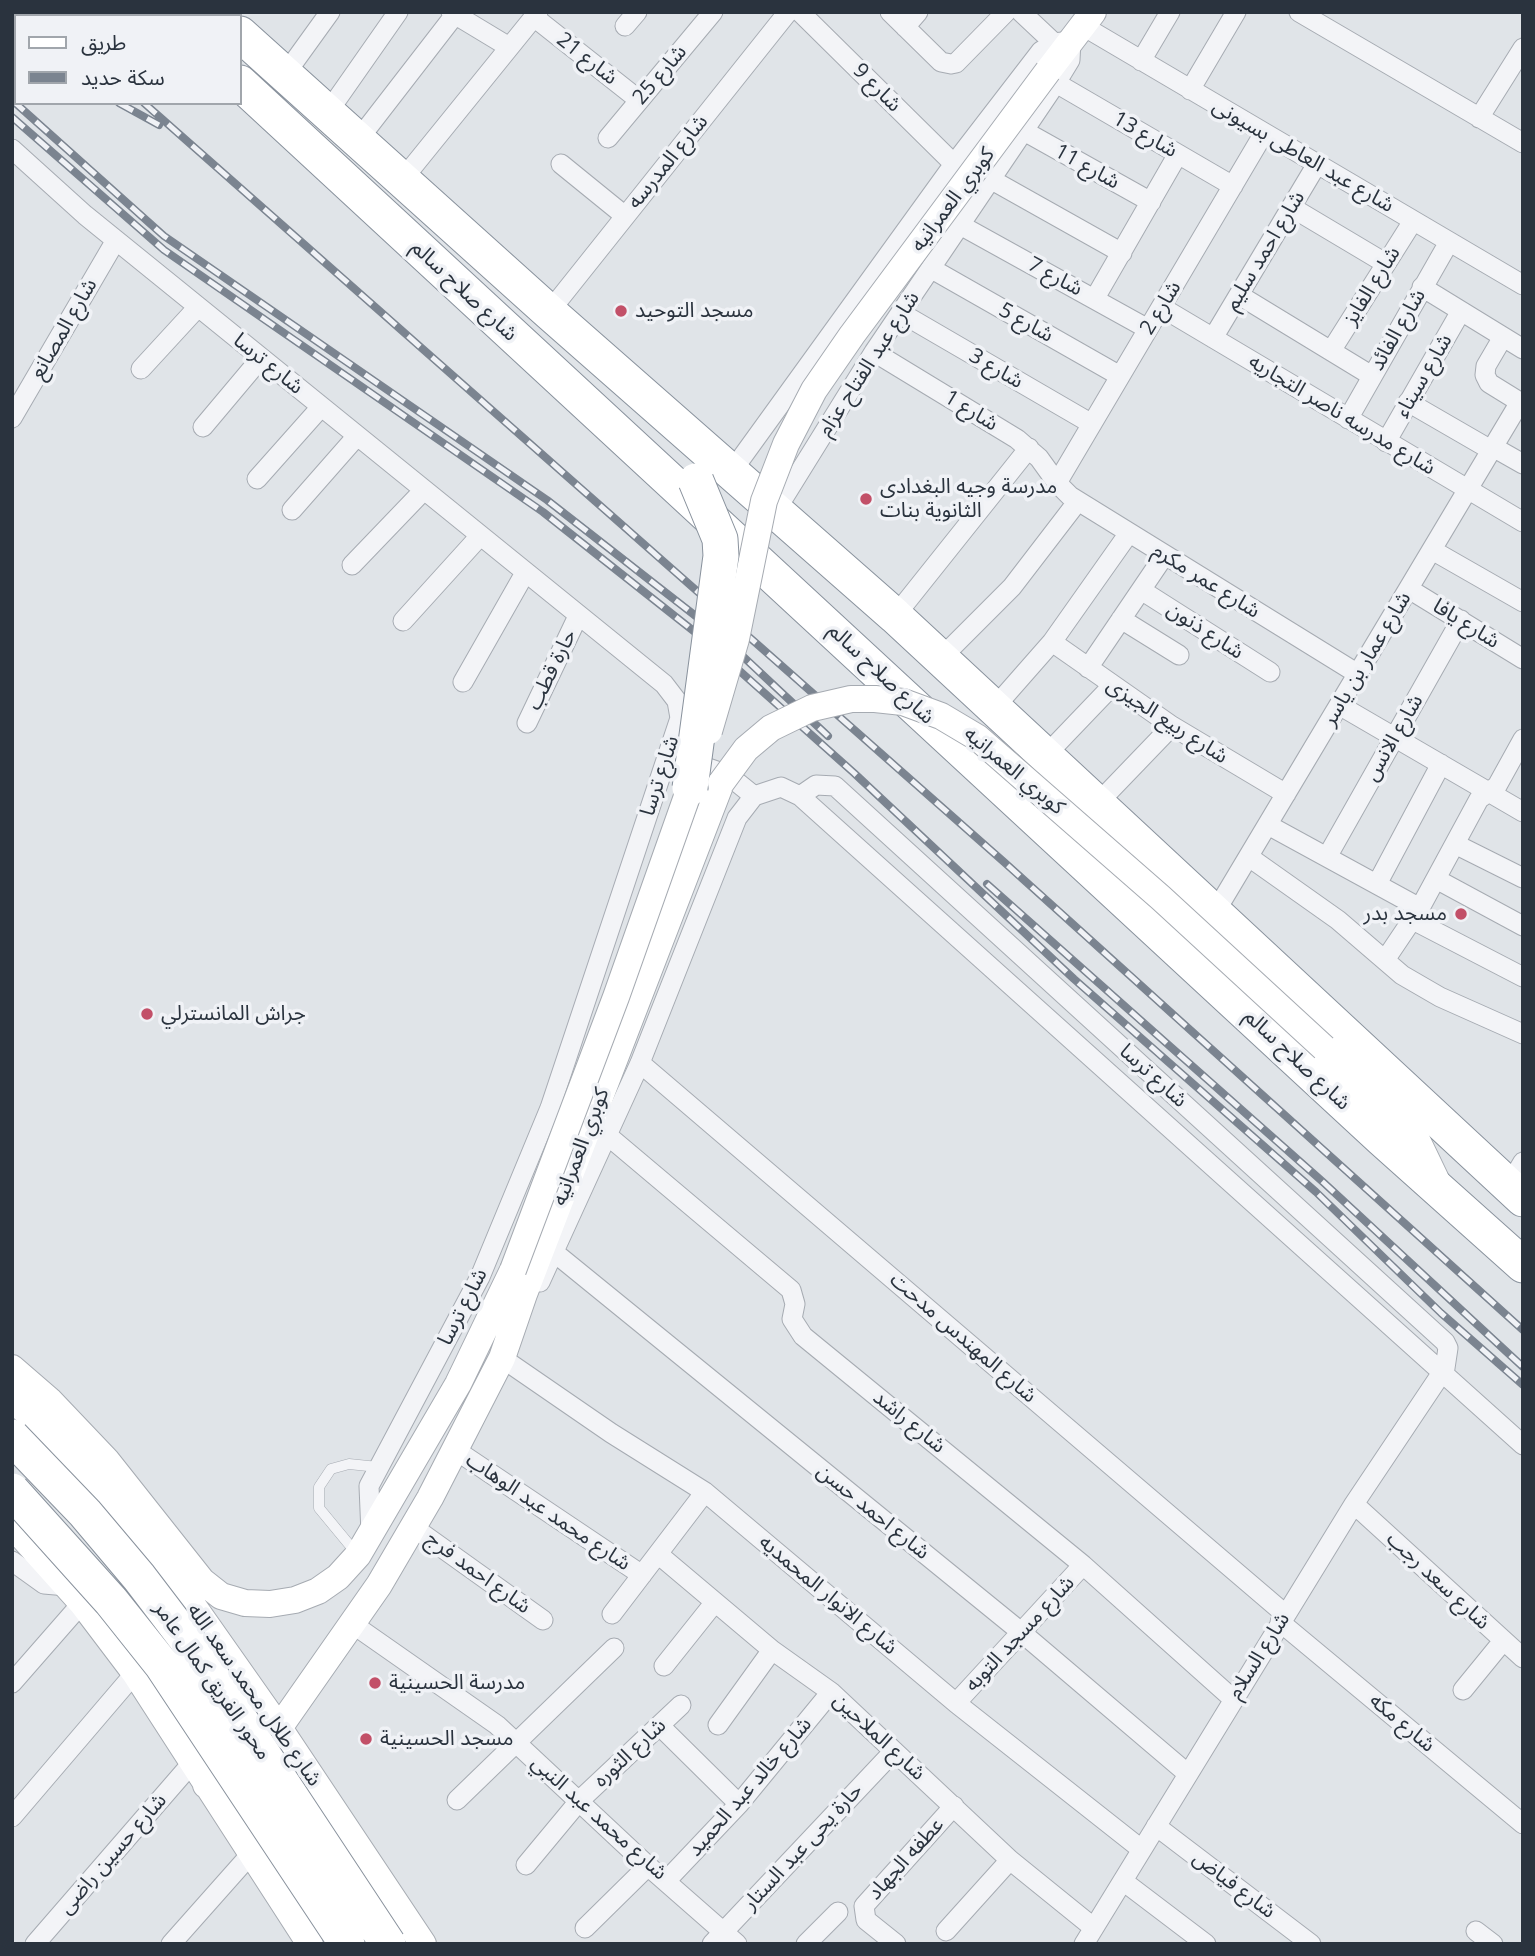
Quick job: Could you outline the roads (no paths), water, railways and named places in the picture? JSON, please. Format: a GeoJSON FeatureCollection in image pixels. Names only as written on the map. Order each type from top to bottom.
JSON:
{"type":"FeatureCollection","features":[{"type":"Feature","properties":{"kind":"highway","name":"شارع صلاح سالم"},"geometry":{"type":"LineString","coordinates":[[242,36],[549,312],[895,616],[1214,915],[1518,1183]]}},
{"type":"Feature","properties":{"kind":"highway","name":"شارع صلاح سالم"},"geometry":{"type":"LineString","coordinates":[[242,85],[1522,1265]]}},
{"type":"Feature","properties":{"kind":"highway"},"geometry":{"type":"LineString","coordinates":[[316,153],[342,157],[360,169],[663,444],[696,481],[720,539],[721,556],[706,786]]}},
{"type":"Feature","properties":{"kind":"highway"},"geometry":{"type":"LineString","coordinates":[[888,680],[909,673],[918,665],[940,658],[939,673],[927,682],[920,695],[920,710]]}},
{"type":"Feature","properties":{"kind":"highway","name":"محور الفريق كمال عامر"},"geometry":{"type":"LineString","coordinates":[[12,1437],[94,1523],[190,1644],[388,1944]]}},
{"type":"Feature","properties":{"kind":"highway","name":"محور الفريق كمال عامر"},"geometry":{"type":"LineString","coordinates":[[12,1491],[111,1601],[162,1665],[347,1944]]}},
{"type":"Feature","properties":{"kind":"street"},"geometry":{"type":"LineString","coordinates":[[286,73],[330,12]]}},
{"type":"Feature","properties":{"kind":"street"},"geometry":{"type":"LineString","coordinates":[[328,112],[398,12]]}},
{"type":"Feature","properties":{"kind":"street","name":"شارع 25"},"geometry":{"type":"LineString","coordinates":[[608,138],[713,12]]}},
{"type":"Feature","properties":{"kind":"street","name":"شارع المدرسه"},"geometry":{"type":"LineString","coordinates":[[549,312],[788,12]]}},
{"type":"Feature","properties":{"kind":"street","name":"شارع 9"},"geometry":{"type":"LineString","coordinates":[[800,12],[954,164]]}},
{"type":"Feature","properties":{"kind":"street"},"geometry":{"type":"LineString","coordinates":[[890,12],[911,19],[941,62],[956,63],[1006,12]]}},
{"type":"Feature","properties":{"kind":"street","name":"شارع عبد العاطى بسيونى"},"geometry":{"type":"LineString","coordinates":[[1021,12],[1080,25],[1523,285]]}},
{"type":"Feature","properties":{"kind":"street"},"geometry":{"type":"LineString","coordinates":[[1141,61],[1170,12]]}},
{"type":"Feature","properties":{"kind":"street"},"geometry":{"type":"LineString","coordinates":[[1190,90],[1236,12]]}},
{"type":"Feature","properties":{"kind":"street"},"geometry":{"type":"LineString","coordinates":[[1300,12],[1479,118],[1521,139]]}},
{"type":"Feature","properties":{"kind":"street"},"geometry":{"type":"LineString","coordinates":[[358,140],[454,13],[509,47]]}},
{"type":"Feature","properties":{"kind":"street"},"geometry":{"type":"LineString","coordinates":[[402,180],[536,15]]}},
{"type":"Feature","properties":{"kind":"street","name":"شارع 21"},"geometry":{"type":"LineString","coordinates":[[536,15],[639,100]]}},
{"type":"Feature","properties":{"kind":"street"},"geometry":{"type":"LineString","coordinates":[[732,471],[954,164],[1041,51],[1080,25]]}},
{"type":"Feature","properties":{"kind":"street","name":"شارع عبد الفتاح عزام"},"geometry":{"type":"LineString","coordinates":[[776,510],[874,352],[1024,131],[1080,25]]}},
{"type":"Feature","properties":{"kind":"street"},"geometry":{"type":"LineString","coordinates":[[1479,118],[1523,48]]}},
{"type":"Feature","properties":{"kind":"street","name":"شارع 13"},"geometry":{"type":"LineString","coordinates":[[1052,77],[1233,186]]}},
{"type":"Feature","properties":{"kind":"street","name":"كوبري العمرانيه"},"geometry":{"type":"LineString","coordinates":[[506,1348],[706,786],[717,708],[736,639],[764,501],[786,444],[814,390],[852,335],[1052,77]]}},
{"type":"Feature","properties":{"kind":"street","name":"شارع 11"},"geometry":{"type":"LineString","coordinates":[[1024,131],[1151,202]]}},
{"type":"Feature","properties":{"kind":"street","name":"شارع 2"},"geometry":{"type":"LineString","coordinates":[[1057,483],[1264,133]]}},
{"type":"Feature","properties":{"kind":"street","name":"شارع ترسا"},"geometry":{"type":"LineString","coordinates":[[12,149],[116,240],[664,684],[677,701],[680,718],[550,1108],[480,1277],[378,1467],[368,1499],[364,1545]]}},
{"type":"Feature","properties":{"kind":"street"},"geometry":{"type":"LineString","coordinates":[[1096,298],[1178,154]]}},
{"type":"Feature","properties":{"kind":"street"},"geometry":{"type":"LineString","coordinates":[[561,164],[625,216]]}},
{"type":"Feature","properties":{"kind":"street","name":"شارع احمد سليم"},"geometry":{"type":"LineString","coordinates":[[1213,338],[1317,164]]}},
{"type":"Feature","properties":{"kind":"street"},"geometry":{"type":"LineString","coordinates":[[992,180],[1122,253]]}},
{"type":"Feature","properties":{"kind":"street"},"geometry":{"type":"LineString","coordinates":[[1291,207],[1385,263]]}},
{"type":"Feature","properties":{"kind":"street","name":"شارع الفايز"},"geometry":{"type":"LineString","coordinates":[[1331,351],[1413,221]]}},
{"type":"Feature","properties":{"kind":"street","name":"شارع 7"},"geometry":{"type":"LineString","coordinates":[[962,226],[1148,328]]}},
{"type":"Feature","properties":{"kind":"street","name":"شارع المصانع"},"geometry":{"type":"LineString","coordinates":[[12,418],[116,240]]}},
{"type":"Feature","properties":{"kind":"street","name":"شارع الفائد"},"geometry":{"type":"LineString","coordinates":[[1348,419],[1449,242]]}},
{"type":"Feature","properties":{"kind":"street","name":"شارع 5"},"geometry":{"type":"LineString","coordinates":[[932,269],[1120,376]]}},
{"type":"Feature","properties":{"kind":"street"},"geometry":{"type":"LineString","coordinates":[[1422,288],[1523,349]]}},
{"type":"Feature","properties":{"kind":"street"},"geometry":{"type":"LineString","coordinates":[[1239,295],[1372,376]]}},
{"type":"Feature","properties":{"kind":"street"},"geometry":{"type":"LineString","coordinates":[[141,369],[198,307]]}},
{"type":"Feature","properties":{"kind":"street","name":"شارع مدرسه ناصر التجاريه"},"geometry":{"type":"LineString","coordinates":[[1161,307],[1523,522]]}},
{"type":"Feature","properties":{"kind":"street","name":"شارع سيناء"},"geometry":{"type":"LineString","coordinates":[[1386,442],[1461,311]]}},
{"type":"Feature","properties":{"kind":"street","name":"شارع 3"},"geometry":{"type":"LineString","coordinates":[[901,313],[1091,424]]}},
{"type":"Feature","properties":{"kind":"street"},"geometry":{"type":"LineString","coordinates":[[1503,337],[1486,366],[1485,375],[1489,383],[1521,403]]}},
{"type":"Feature","properties":{"kind":"street","name":"شارع 1"},"geometry":{"type":"LineString","coordinates":[[874,352],[1029,448],[1057,483]]}},
{"type":"Feature","properties":{"kind":"street"},"geometry":{"type":"LineString","coordinates":[[202,427],[261,358]]}},
{"type":"Feature","properties":{"kind":"street"},"geometry":{"type":"LineString","coordinates":[[1408,402],[1523,464]]}},
{"type":"Feature","properties":{"kind":"street","name":"شارع عمار بن ياسر"},"geometry":{"type":"LineString","coordinates":[[1214,915],[1521,403]]}},
{"type":"Feature","properties":{"kind":"street"},"geometry":{"type":"LineString","coordinates":[[257,480],[321,407]]}},
{"type":"Feature","properties":{"kind":"street"},"geometry":{"type":"LineString","coordinates":[[292,510],[357,436]]}},
{"type":"Feature","properties":{"kind":"street"},"geometry":{"type":"LineString","coordinates":[[895,616],[1029,448]]}},
{"type":"Feature","properties":{"kind":"street","name":"شارع عمر مكرم"},"geometry":{"type":"LineString","coordinates":[[1057,483],[1078,500],[1164,556],[1358,674]]}},
{"type":"Feature","properties":{"kind":"street"},"geometry":{"type":"LineString","coordinates":[[352,565],[424,490]]}},
{"type":"Feature","properties":{"kind":"street"},"geometry":{"type":"LineString","coordinates":[[940,658],[1012,587],[1078,500]]}},
{"type":"Feature","properties":{"kind":"street"},"geometry":{"type":"LineString","coordinates":[[994,708],[1052,642],[1129,533]]}},
{"type":"Feature","properties":{"kind":"street"},"geometry":{"type":"LineString","coordinates":[[403,621],[480,536]]}},
{"type":"Feature","properties":{"kind":"street"},"geometry":{"type":"LineString","coordinates":[[1432,550],[1523,603]]}},
{"type":"Feature","properties":{"kind":"street"},"geometry":{"type":"LineString","coordinates":[[1088,668],[1164,556]]}},
{"type":"Feature","properties":{"kind":"street"},"geometry":{"type":"LineString","coordinates":[[463,682],[525,573]]}},
{"type":"Feature","properties":{"kind":"street","name":"شارع يافا"},"geometry":{"type":"LineString","coordinates":[[1409,589],[1523,659]]}},
{"type":"Feature","properties":{"kind":"street","name":"شارع ذنون"},"geometry":{"type":"LineString","coordinates":[[1141,590],[1270,672]]}},
{"type":"Feature","properties":{"kind":"street","name":"حارة قطب"},"geometry":{"type":"LineString","coordinates":[[527,723],[578,616]]}},
{"type":"Feature","properties":{"kind":"street"},"geometry":{"type":"LineString","coordinates":[[1121,619],[1179,655]]}},
{"type":"Feature","properties":{"kind":"street","name":"شارع الانس"},"geometry":{"type":"LineString","coordinates":[[1326,856],[1461,620]]}},
{"type":"Feature","properties":{"kind":"street","name":"شارع ربيع الجيزى"},"geometry":{"type":"LineString","coordinates":[[1052,642],[1172,726],[1286,794]]}},
{"type":"Feature","properties":{"kind":"street"},"geometry":{"type":"LineString","coordinates":[[1045,756],[1112,686]]}},
{"type":"Feature","properties":{"kind":"street","name":"كوبري العمرانيه"},"geometry":{"type":"LineString","coordinates":[[167,1552],[221,1596],[245,1603],[270,1604],[295,1600],[318,1591],[338,1577],[364,1545],[458,1384],[513,1270],[706,786],[771,728],[813,708],[851,699],[903,702],[941,716],[978,738],[1161,898],[1415,1136],[1427,1155],[1441,1190]]}},
{"type":"Feature","properties":{"kind":"street"},"geometry":{"type":"LineString","coordinates":[[1339,705],[1523,812]]}},
{"type":"Feature","properties":{"kind":"street"},"geometry":{"type":"LineString","coordinates":[[1097,804],[1172,726]]}},
{"type":"Feature","properties":{"kind":"street"},"geometry":{"type":"LineString","coordinates":[[1385,960],[1416,914],[1475,804],[1497,786],[1521,747]]}},
{"type":"Feature","properties":{"kind":"street"},"geometry":{"type":"LineString","coordinates":[[199,1774],[229,1779],[250,1768],[267,1750],[279,1728],[354,1625],[413,1527],[555,1253],[640,1063],[737,818],[754,796],[728,775],[668,754]]}},
{"type":"Feature","properties":{"kind":"street"},"geometry":{"type":"LineString","coordinates":[[1377,884],[1441,764]]}},
{"type":"Feature","properties":{"kind":"street","name":"شارع ترسا"},"geometry":{"type":"LineString","coordinates":[[800,796],[816,785],[835,786],[1445,1342],[1449,1355],[1442,1373]]}},
{"type":"Feature","properties":{"kind":"street","name":"شارع ترسا"},"geometry":{"type":"LineString","coordinates":[[754,796],[781,787],[800,796],[1523,1445]]}},
{"type":"Feature","properties":{"kind":"street"},"geometry":{"type":"LineString","coordinates":[[1268,825],[1377,884],[1416,914],[1523,976]]}},
{"type":"Feature","properties":{"kind":"street"},"geometry":{"type":"LineString","coordinates":[[1455,844],[1523,878]]}},
{"type":"Feature","properties":{"kind":"street"},"geometry":{"type":"LineString","coordinates":[[1249,857],[1313,901],[1420,987],[1523,1034]]}},
{"type":"Feature","properties":{"kind":"street"},"geometry":{"type":"LineString","coordinates":[[1436,879],[1523,926]]}},
{"type":"Feature","properties":{"kind":"street","name":"شارع المهندس مدحت"},"geometry":{"type":"LineString","coordinates":[[640,1063],[1283,1618]]}},
{"type":"Feature","properties":{"kind":"street","name":"شارع راشد"},"geometry":{"type":"LineString","coordinates":[[607,1135],[791,1290],[795,1304],[792,1319],[803,1336],[1083,1565],[1233,1699]]}},
{"type":"Feature","properties":{"kind":"street","name":"شارع احمد حسن"},"geometry":{"type":"LineString","coordinates":[[555,1253],[1021,1632],[1188,1774]]}},
{"type":"Feature","properties":{"kind":"street","name":"شارع الانوار المحمديه"},"geometry":{"type":"LineString","coordinates":[[506,1348],[611,1433],[705,1492],[956,1703],[1141,1849]]}},
{"type":"Feature","properties":{"kind":"street"},"geometry":{"type":"LineString","coordinates":[[12,1368],[49,1400],[107,1461],[167,1552],[122,1584],[82,1604],[12,1683]]}},
{"type":"Feature","properties":{"kind":"street","name":"شارع السلام"},"geometry":{"type":"LineString","coordinates":[[1089,1936],[1354,1504],[1442,1373]]}},
{"type":"Feature","properties":{"kind":"street","name":"شارع طلال محمد سعد الله"},"geometry":{"type":"LineString","coordinates":[[12,1398],[167,1552],[279,1728],[423,1944]]}},
{"type":"Feature","properties":{"kind":"street","name":"شارع محمد عبد الوهاب"},"geometry":{"type":"LineString","coordinates":[[454,1449],[642,1575]]}},
{"type":"Feature","properties":{"kind":"street"},"geometry":{"type":"LineString","coordinates":[[612,1614],[705,1492]]}},
{"type":"Feature","properties":{"kind":"street","name":"شارع سعد رجب"},"geometry":{"type":"LineString","coordinates":[[1354,1504],[1523,1658]]}},
{"type":"Feature","properties":{"kind":"street"},"geometry":{"type":"LineString","coordinates":[[12,1525],[82,1604],[135,1673],[250,1855],[310,1944]]}},
{"type":"Feature","properties":{"kind":"street","name":"شارع احمد فرج"},"geometry":{"type":"LineString","coordinates":[[413,1527],[542,1620]]}},
{"type":"Feature","properties":{"kind":"street","name":"شارع الملاحين"},"geometry":{"type":"LineString","coordinates":[[659,1554],[772,1650],[831,1692],[1089,1936]]}},
{"type":"Feature","properties":{"kind":"street"},"geometry":{"type":"LineString","coordinates":[[12,1561],[44,1584],[82,1604]]}},
{"type":"Feature","properties":{"kind":"street","name":"شارع مسجد التوبه"},"geometry":{"type":"LineString","coordinates":[[956,1703],[1083,1565]]}},
{"type":"Feature","properties":{"kind":"street"},"geometry":{"type":"LineString","coordinates":[[664,1666],[715,1602]]}},
{"type":"Feature","properties":{"kind":"street","name":"شارع مكه"},"geometry":{"type":"LineString","coordinates":[[1283,1618],[1523,1824]]}},
{"type":"Feature","properties":{"kind":"street","name":"شارع محمد عبد النبي"},"geometry":{"type":"LineString","coordinates":[[354,1625],[478,1710],[516,1742],[667,1881],[724,1939]]}},
{"type":"Feature","properties":{"kind":"street"},"geometry":{"type":"LineString","coordinates":[[1463,1690],[1503,1641]]}},
{"type":"Feature","properties":{"kind":"street"},"geometry":{"type":"LineString","coordinates":[[457,1800],[614,1648]]}},
{"type":"Feature","properties":{"kind":"street"},"geometry":{"type":"LineString","coordinates":[[718,1725],[772,1650]]}},
{"type":"Feature","properties":{"kind":"street"},"geometry":{"type":"LineString","coordinates":[[12,1818],[135,1673]]}},
{"type":"Feature","properties":{"kind":"street","name":"شارع خالد عبد الحميد"},"geometry":{"type":"LineString","coordinates":[[667,1881],[739,1804],[831,1692]]}},
{"type":"Feature","properties":{"kind":"street","name":"شارع الثوره"},"geometry":{"type":"LineString","coordinates":[[526,1864],[579,1800],[681,1705]]}},
{"type":"Feature","properties":{"kind":"street"},"geometry":{"type":"LineString","coordinates":[[660,1726],[739,1804]]}},
{"type":"Feature","properties":{"kind":"street","name":"حارة يحى عبد الستار"},"geometry":{"type":"LineString","coordinates":[[724,1939],[894,1751]]}},
{"type":"Feature","properties":{"kind":"street","name":"شارع حسين راضى"},"geometry":{"type":"LineString","coordinates":[[34,1944],[199,1774]]}},
{"type":"Feature","properties":{"kind":"street","name":"عطفه الجهاد"},"geometry":{"type":"LineString","coordinates":[[896,1944],[864,1915],[864,1906],[954,1806]]}},
{"type":"Feature","properties":{"kind":"street","name":"شارع فياض"},"geometry":{"type":"LineString","coordinates":[[1156,1826],[1311,1944]]}},
{"type":"Feature","properties":{"kind":"street"},"geometry":{"type":"LineString","coordinates":[[171,1944],[250,1855]]}},
{"type":"Feature","properties":{"kind":"street"},"geometry":{"type":"LineString","coordinates":[[946,1931],[1010,1860]]}},
{"type":"Feature","properties":{"kind":"street"},"geometry":{"type":"LineString","coordinates":[[585,1928],[648,1866]]}},
{"type":"Feature","properties":{"kind":"street"},"geometry":{"type":"LineString","coordinates":[[1123,1881],[1206,1944]]}},
{"type":"Feature","properties":{"kind":"street"},"geometry":{"type":"LineString","coordinates":[[347,1944],[398,1908]]}},
{"type":"Feature","properties":{"kind":"street"},"geometry":{"type":"LineString","coordinates":[[806,1944],[838,1912]]}},
{"type":"Feature","properties":{"kind":"street"},"geometry":{"type":"LineString","coordinates":[[1476,1931],[1493,1944]]}},
{"type":"Feature","properties":{"kind":"lane"},"geometry":{"type":"LineString","coordinates":[[364,1545],[319,1508],[319,1487],[331,1469],[349,1464],[378,1467]]}},
{"type":"Feature","properties":{"kind":"railway"},"geometry":{"type":"LineString","coordinates":[[18,105],[164,236],[547,500],[720,635],[828,736]]}},
{"type":"Feature","properties":{"kind":"railway"},"geometry":{"type":"LineString","coordinates":[[123,105],[159,125]]}},
{"type":"Feature","properties":{"kind":"railway"},"geometry":{"type":"LineString","coordinates":[[146,105],[1004,862],[1523,1330]]}},
{"type":"Feature","properties":{"kind":"railway"},"geometry":{"type":"LineString","coordinates":[[12,117],[164,250],[543,512],[705,640],[854,773],[1074,979],[1316,1192],[1441,1313],[1523,1385]]}},
{"type":"Feature","properties":{"kind":"railway"},"geometry":{"type":"LineString","coordinates":[[987,884],[1323,1182],[1523,1367]]}},
{"type":"Feature","properties":{"kind":"place","name":"مسجد التوحيد"},"geometry":{"type":"Point","coordinates":[621,311]}},
{"type":"Feature","properties":{"kind":"place","name":"مدرسة وجيه البغدادى الثانوية بنات"},"geometry":{"type":"Point","coordinates":[866,499]}},
{"type":"Feature","properties":{"kind":"place","name":"مسجد بدر"},"geometry":{"type":"Point","coordinates":[1461,914]}},
{"type":"Feature","properties":{"kind":"place","name":"جراش المانسترلي"},"geometry":{"type":"Point","coordinates":[147,1014]}},
{"type":"Feature","properties":{"kind":"place","name":"مدرسة الحسينية"},"geometry":{"type":"Point","coordinates":[375,1683]}},
{"type":"Feature","properties":{"kind":"place","name":"مسجد الحسينية"},"geometry":{"type":"Point","coordinates":[366,1739]}}]}
